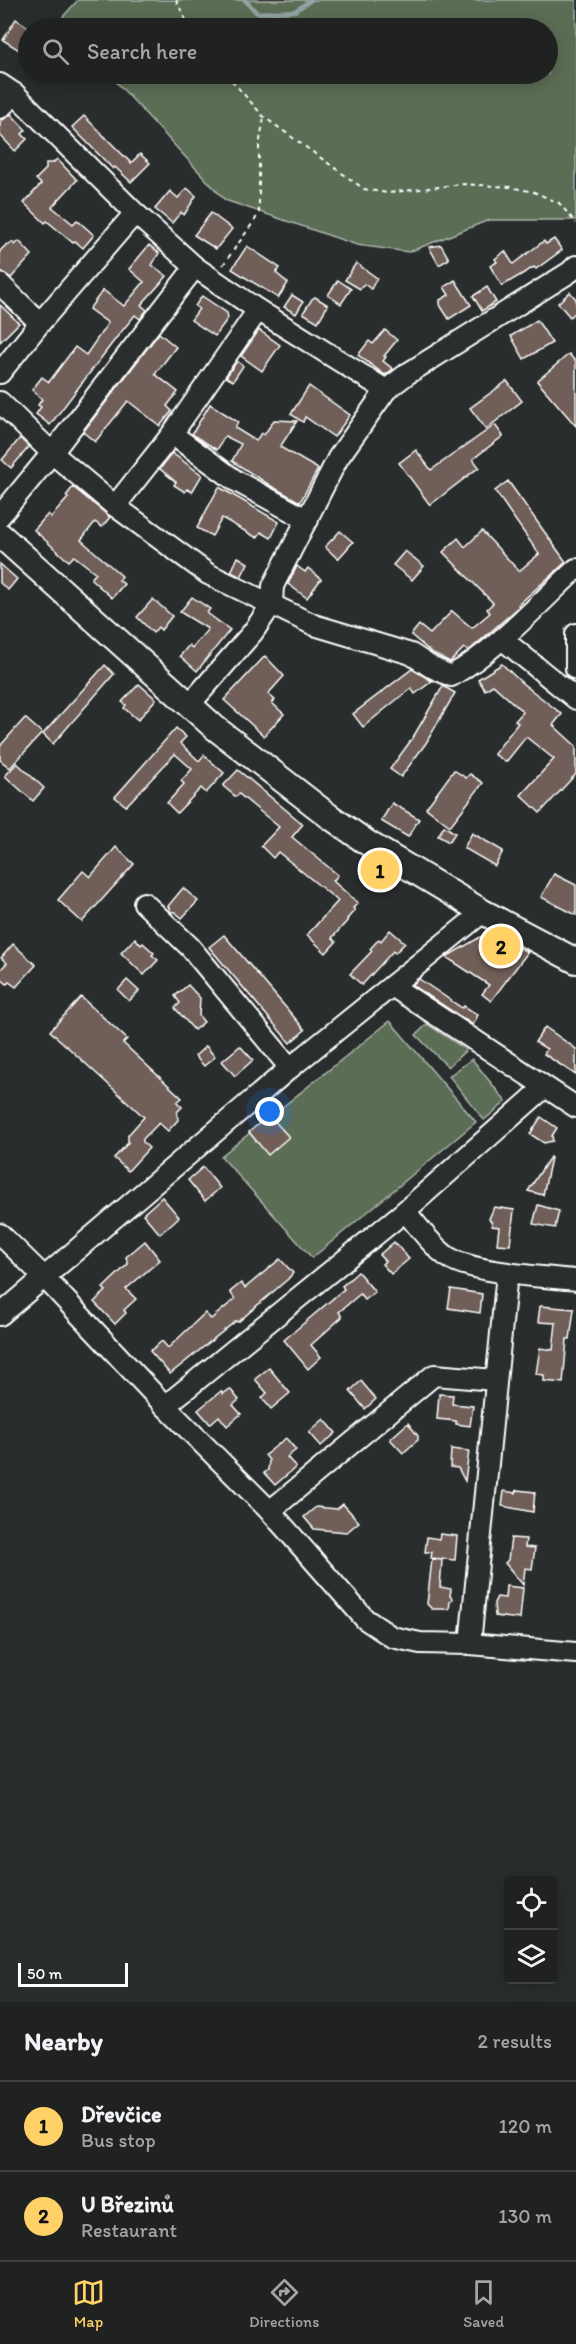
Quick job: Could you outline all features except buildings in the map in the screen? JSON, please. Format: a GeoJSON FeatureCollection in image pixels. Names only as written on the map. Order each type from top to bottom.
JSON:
{"type":"FeatureCollection","features":[{"type":"Feature","properties":{"kind":"main road"},"geometry":{"type":"LineString","coordinates":[[0,535],[214,727],[329,816],[366,842],[483,912],[573,953]]}},
{"type":"Feature","properties":{"kind":"street"},"geometry":{"type":"LineString","coordinates":[[0,108],[7,89],[135,213],[195,267],[258,310],[386,390]]}},
{"type":"Feature","properties":{"kind":"street"},"geometry":{"type":"LineString","coordinates":[[0,373],[135,213]]}},
{"type":"Feature","properties":{"kind":"street"},"geometry":{"type":"LineString","coordinates":[[190,704],[253,632],[272,604],[273,586],[338,458],[386,390],[576,266]]}},
{"type":"Feature","properties":{"kind":"street"},"geometry":{"type":"LineString","coordinates":[[0,516],[52,453],[195,267]]}},
{"type":"Feature","properties":{"kind":"street"},"geometry":{"type":"LineString","coordinates":[[0,284],[40,323]]}},
{"type":"Feature","properties":{"kind":"street"},"geometry":{"type":"LineString","coordinates":[[115,506],[172,434],[258,310]]}},
{"type":"Feature","properties":{"kind":"street"},"geometry":{"type":"LineString","coordinates":[[0,402],[52,453],[115,506],[208,574],[314,625],[411,654],[430,667],[451,676],[471,665],[502,639],[576,569]]}},
{"type":"Feature","properties":{"kind":"street"},"geometry":{"type":"LineString","coordinates":[[172,434],[236,481],[308,520]]}},
{"type":"Feature","properties":{"kind":"street"},"geometry":{"type":"LineString","coordinates":[[576,634],[576,669]]}},
{"type":"Feature","properties":{"kind":"street"},"geometry":{"type":"LineString","coordinates":[[502,639],[576,699]]}},
{"type":"Feature","properties":{"kind":"street"},"geometry":{"type":"LineString","coordinates":[[144,903],[190,947],[290,1068]]}},
{"type":"Feature","properties":{"kind":"street"},"geometry":{"type":"LineString","coordinates":[[0,1315],[290,1068],[483,912]]}},
{"type":"Feature","properties":{"kind":"street"},"geometry":{"type":"LineString","coordinates":[[392,986],[576,1107]]}},
{"type":"Feature","properties":{"kind":"street"},"geometry":{"type":"LineString","coordinates":[[165,1406],[405,1211],[545,1087]]}},
{"type":"Feature","properties":{"kind":"street"},"geometry":{"type":"LineString","coordinates":[[405,1211],[446,1256],[472,1266],[507,1273],[576,1280]]}},
{"type":"Feature","properties":{"kind":"street"},"geometry":{"type":"LineString","coordinates":[[0,1234],[45,1278],[165,1406],[270,1511],[365,1618],[392,1637],[420,1643],[470,1644],[576,1653]]}},
{"type":"Feature","properties":{"kind":"street"},"geometry":{"type":"LineString","coordinates":[[470,1644],[507,1273]]}},
{"type":"Feature","properties":{"kind":"street"},"geometry":{"type":"LineString","coordinates":[[270,1511],[434,1375],[495,1380]]}},
{"type":"Feature","properties":{"kind":"path"},"geometry":{"type":"LineString","coordinates":[[176,0],[185,18]]}},
{"type":"Feature","properties":{"kind":"path"},"geometry":{"type":"LineString","coordinates":[[235,84],[264,117],[364,189],[387,193],[464,184],[510,188],[534,192],[558,203],[576,223]]}},
{"type":"Feature","properties":{"kind":"path"},"geometry":{"type":"LineString","coordinates":[[213,280],[255,220],[258,212],[259,146],[264,117]]}},
{"type":"Feature","properties":{"kind":"green space"},"geometry":{"type":"Polygon","coordinates":[[[78,0],[576,0],[576,220],[489,220],[409,252],[357,245],[225,200],[118,84],[558,84],[558,18],[62,18],[78,0]]]}},
{"type":"Feature","properties":{"kind":"green space"},"geometry":{"type":"Polygon","coordinates":[[[390,1021],[476,1122],[312,1258],[221,1156],[390,1021]]]}},
{"type":"Feature","properties":{"kind":"green space"},"geometry":{"type":"Polygon","coordinates":[[[427,1024],[466,1050],[448,1067],[416,1035],[427,1024]]]}},
{"type":"Feature","properties":{"kind":"green space"},"geometry":{"type":"Polygon","coordinates":[[[472,1059],[506,1102],[484,1120],[449,1076],[472,1059]]]}},
{"type":"Feature","properties":{"kind":"waterway"},"geometry":{"type":"LineString","coordinates":[[245,0],[257,13],[295,11],[311,0]]}},
{"type":"Feature","properties":{"kind":"place","name":"Dřevčice"},"geometry":{"type":"Point","coordinates":[380,870]}},
{"type":"Feature","properties":{"kind":"place","name":"U Březinů"},"geometry":{"type":"Point","coordinates":[501,946]}}]}
